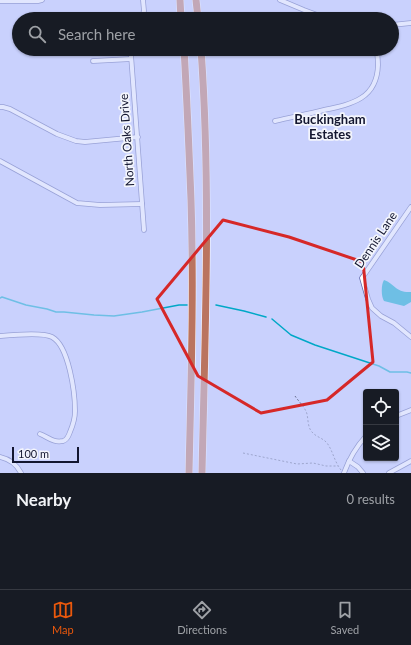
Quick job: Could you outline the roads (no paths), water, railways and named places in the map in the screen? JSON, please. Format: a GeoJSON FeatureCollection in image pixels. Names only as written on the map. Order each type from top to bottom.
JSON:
{"type":"FeatureCollection","features":[{"type":"Feature","properties":{"kind":"highway"},"geometry":{"type":"LineString","coordinates":[[180,0],[181,12]]}},
{"type":"Feature","properties":{"kind":"highway"},"geometry":{"type":"LineString","coordinates":[[196,0],[197,12]]}},
{"type":"Feature","properties":{"kind":"highway"},"geometry":{"type":"LineString","coordinates":[[184,56],[192,252],[189,473]]}},
{"type":"Feature","properties":{"kind":"highway"},"geometry":{"type":"LineString","coordinates":[[201,56],[206,145],[207,218],[202,473]]}},
{"type":"Feature","properties":{"kind":"street"},"geometry":{"type":"LineString","coordinates":[[0,1],[42,0]]}},
{"type":"Feature","properties":{"kind":"street"},"geometry":{"type":"LineString","coordinates":[[143,0],[144,12]]}},
{"type":"Feature","properties":{"kind":"street"},"geometry":{"type":"LineString","coordinates":[[280,0],[309,12]]}},
{"type":"Feature","properties":{"kind":"street"},"geometry":{"type":"LineString","coordinates":[[399,24],[411,23]]}},
{"type":"Feature","properties":{"kind":"street","name":"North Oaks Drive"},"geometry":{"type":"LineString","coordinates":[[131,56],[144,230]]}},
{"type":"Feature","properties":{"kind":"street"},"geometry":{"type":"LineString","coordinates":[[276,121],[352,104],[363,97],[371,89],[376,77],[377,56]]}},
{"type":"Feature","properties":{"kind":"street"},"geometry":{"type":"LineString","coordinates":[[93,61],[131,59]]}},
{"type":"Feature","properties":{"kind":"street"},"geometry":{"type":"LineString","coordinates":[[0,107],[10,109],[57,134],[76,141],[85,142],[138,137]]}},
{"type":"Feature","properties":{"kind":"street"},"geometry":{"type":"LineString","coordinates":[[0,161],[77,203],[100,205],[142,204]]}},
{"type":"Feature","properties":{"kind":"street","name":"Dennis Lane"},"geometry":{"type":"LineString","coordinates":[[411,207],[362,278],[372,308],[411,337]]}},
{"type":"Feature","properties":{"kind":"street"},"geometry":{"type":"LineString","coordinates":[[0,336],[30,334],[49,336],[56,339],[63,350],[74,388],[74,421],[68,437],[63,441],[54,441],[40,434]]}},
{"type":"Feature","properties":{"kind":"street"},"geometry":{"type":"LineString","coordinates":[[399,415],[411,410]]}},
{"type":"Feature","properties":{"kind":"street"},"geometry":{"type":"LineString","coordinates":[[344,473],[355,448],[363,439]]}},
{"type":"Feature","properties":{"kind":"street"},"geometry":{"type":"LineString","coordinates":[[0,457],[11,461],[16,465],[21,473]]}},
{"type":"Feature","properties":{"kind":"street"},"geometry":{"type":"LineString","coordinates":[[349,461],[364,473]]}},
{"type":"Feature","properties":{"kind":"street"},"geometry":{"type":"LineString","coordinates":[[389,473],[411,461]]}},
{"type":"Feature","properties":{"kind":"water"},"geometry":{"type":"Polygon","coordinates":[[[384,280],[399,290],[411,292],[411,302],[404,306],[384,301],[382,297],[382,284],[384,280]]]}},
{"type":"Feature","properties":{"kind":"waterway"},"geometry":{"type":"LineString","coordinates":[[0,298],[2,297],[26,305],[56,312],[114,316],[187,305]]}},
{"type":"Feature","properties":{"kind":"waterway"},"geometry":{"type":"LineString","coordinates":[[216,305],[266,317]]}},
{"type":"Feature","properties":{"kind":"waterway"},"geometry":{"type":"LineString","coordinates":[[272,319],[291,335],[315,345],[379,366],[390,372],[411,373]]}},
{"type":"Feature","properties":{"kind":"district","name":"Buckingham Estates"},"geometry":{"type":"Point","coordinates":[330,126]}}]}
